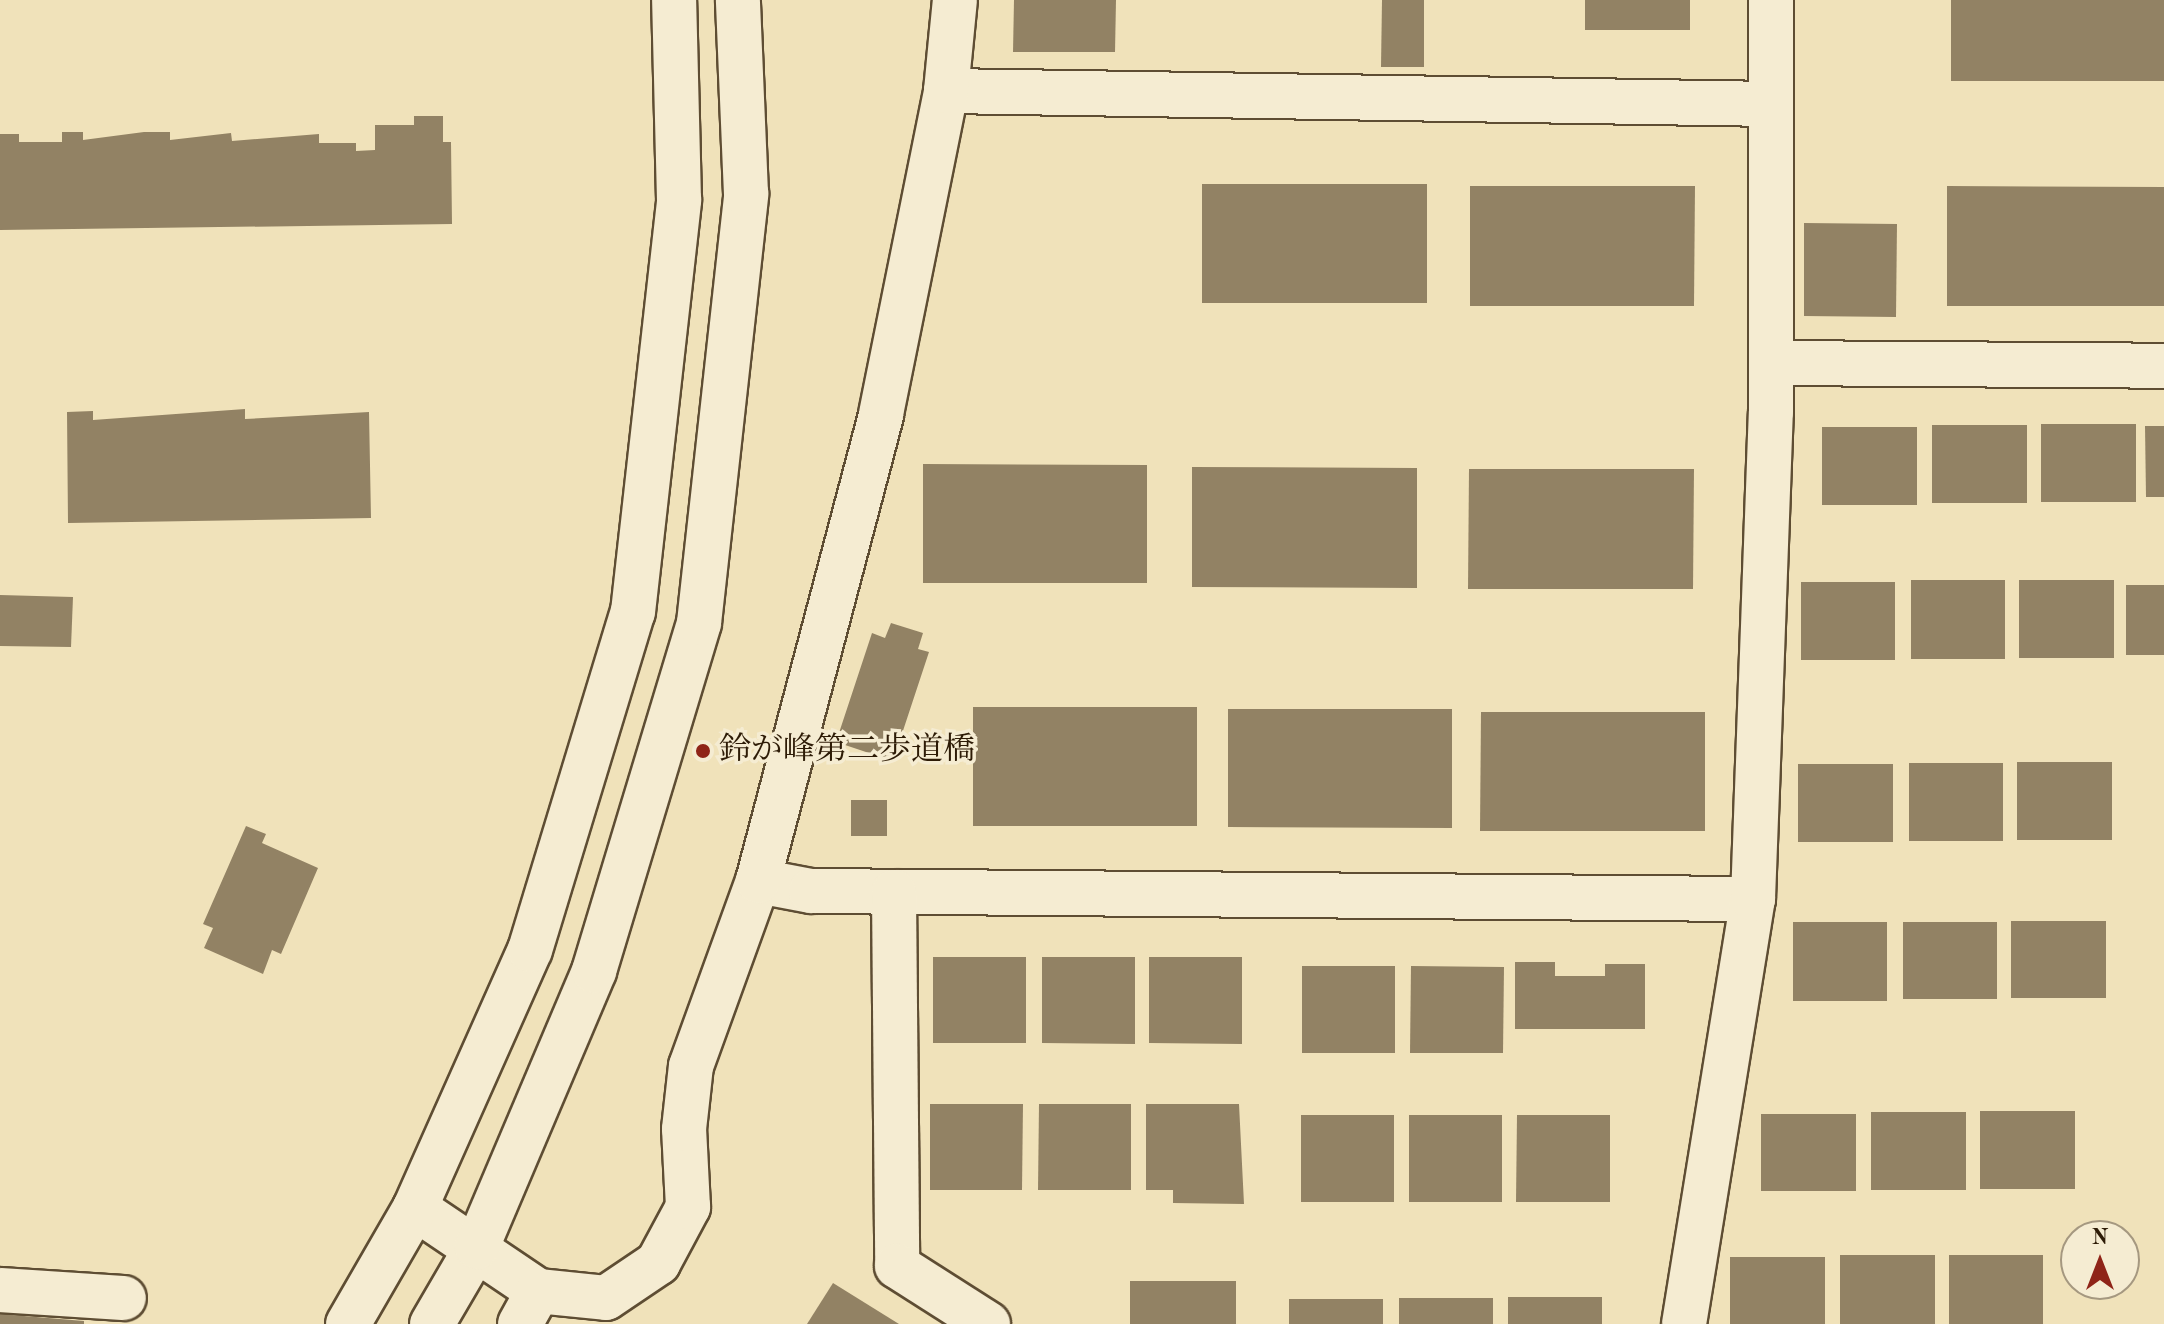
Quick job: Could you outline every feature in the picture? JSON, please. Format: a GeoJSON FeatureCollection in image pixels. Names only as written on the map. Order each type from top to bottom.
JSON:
{"type":"FeatureCollection","features":[{"type":"Feature","properties":{"kind":"street"},"geometry":{"type":"LineString","coordinates":[[348,1324],[415,1208],[530,950],[633,612],[679,200],[674,0]]}},
{"type":"Feature","properties":{"kind":"street"},"geometry":{"type":"LineString","coordinates":[[432,1324],[477,1247],[594,971],[699,623],[746,194],[738,0]]}},
{"type":"Feature","properties":{"kind":"street"},"geometry":{"type":"LineString","coordinates":[[415,1208],[477,1247],[529,1308],[606,1298],[658,1263],[682,1218],[691,1066],[758,881],[881,414],[946,91],[955,0]]}},
{"type":"Feature","properties":{"kind":"street"},"geometry":{"type":"LineString","coordinates":[[1684,1324],[1753,899],[1771,363],[1771,0]]}},
{"type":"Feature","properties":{"kind":"street"},"geometry":{"type":"LineString","coordinates":[[946,91],[1769,104]]}},
{"type":"Feature","properties":{"kind":"street"},"geometry":{"type":"LineString","coordinates":[[1771,363],[2164,366]]}},
{"type":"Feature","properties":{"kind":"street"},"geometry":{"type":"LineString","coordinates":[[758,881],[894,892],[1753,899]]}},
{"type":"Feature","properties":{"kind":"street"},"geometry":{"type":"LineString","coordinates":[[894,892],[897,1266],[988,1324]]}},
{"type":"Feature","properties":{"kind":"street"},"geometry":{"type":"LineString","coordinates":[[0,1290],[124,1298]]}},
{"type":"Feature","properties":{"kind":"building"},"geometry":{"type":"Polygon","coordinates":[[[1014,0],[1116,0],[1115,52],[1013,52],[1014,0]]]}},
{"type":"Feature","properties":{"kind":"building"},"geometry":{"type":"Polygon","coordinates":[[[1382,0],[1424,0],[1424,67],[1381,67],[1382,0]]]}},
{"type":"Feature","properties":{"kind":"building"},"geometry":{"type":"Polygon","coordinates":[[[1585,0],[1690,0],[1690,30],[1585,30],[1585,0]]]}},
{"type":"Feature","properties":{"kind":"building"},"geometry":{"type":"Polygon","coordinates":[[[1951,0],[2164,0],[2164,81],[1951,81],[1951,0]]]}},
{"type":"Feature","properties":{"kind":"building"},"geometry":{"type":"Polygon","coordinates":[[[414,116],[443,116],[443,142],[451,142],[452,224],[0,230],[0,134],[19,134],[19,142],[62,142],[62,132],[83,132],[83,140],[144,132],[170,132],[170,140],[231,133],[232,141],[319,134],[319,143],[356,143],[356,151],[375,150],[375,125],[414,125],[414,116]]]}},
{"type":"Feature","properties":{"kind":"building"},"geometry":{"type":"Polygon","coordinates":[[[1202,184],[1427,184],[1427,303],[1202,303],[1202,184]]]}},
{"type":"Feature","properties":{"kind":"building"},"geometry":{"type":"Polygon","coordinates":[[[1470,186],[1695,186],[1694,306],[1470,306],[1470,186]]]}},
{"type":"Feature","properties":{"kind":"building"},"geometry":{"type":"Polygon","coordinates":[[[1947,186],[2164,187],[2164,306],[1947,306],[1947,186]]]}},
{"type":"Feature","properties":{"kind":"building"},"geometry":{"type":"Polygon","coordinates":[[[1804,223],[1897,224],[1896,317],[1804,316],[1804,223]]]}},
{"type":"Feature","properties":{"kind":"building"},"geometry":{"type":"Polygon","coordinates":[[[245,409],[245,419],[369,412],[371,518],[68,523],[67,412],[93,411],[93,420],[245,409]]]}},
{"type":"Feature","properties":{"kind":"building"},"geometry":{"type":"Polygon","coordinates":[[[2041,424],[2136,424],[2136,502],[2041,502],[2041,424]]]}},
{"type":"Feature","properties":{"kind":"building"},"geometry":{"type":"Polygon","coordinates":[[[1932,425],[2027,425],[2027,503],[1932,503],[1932,425]]]}},
{"type":"Feature","properties":{"kind":"building"},"geometry":{"type":"Polygon","coordinates":[[[2145,426],[2164,426],[2164,497],[2146,497],[2145,426]]]}},
{"type":"Feature","properties":{"kind":"building"},"geometry":{"type":"Polygon","coordinates":[[[1822,427],[1917,427],[1917,505],[1822,505],[1822,427]]]}},
{"type":"Feature","properties":{"kind":"building"},"geometry":{"type":"Polygon","coordinates":[[[923,464],[1147,465],[1147,583],[923,583],[923,464]]]}},
{"type":"Feature","properties":{"kind":"building"},"geometry":{"type":"Polygon","coordinates":[[[1192,467],[1417,468],[1417,588],[1192,587],[1192,467]]]}},
{"type":"Feature","properties":{"kind":"building"},"geometry":{"type":"Polygon","coordinates":[[[1469,469],[1694,469],[1693,589],[1468,589],[1469,469]]]}},
{"type":"Feature","properties":{"kind":"building"},"geometry":{"type":"Polygon","coordinates":[[[1911,580],[2005,580],[2005,659],[1911,659],[1911,580]]]}},
{"type":"Feature","properties":{"kind":"building"},"geometry":{"type":"Polygon","coordinates":[[[2019,580],[2114,580],[2114,658],[2019,658],[2019,580]]]}},
{"type":"Feature","properties":{"kind":"building"},"geometry":{"type":"Polygon","coordinates":[[[1801,582],[1895,582],[1895,660],[1801,660],[1801,582]]]}},
{"type":"Feature","properties":{"kind":"building"},"geometry":{"type":"Polygon","coordinates":[[[2126,585],[2164,585],[2164,655],[2126,655],[2126,585]]]}},
{"type":"Feature","properties":{"kind":"building"},"geometry":{"type":"Polygon","coordinates":[[[0,595],[73,597],[71,647],[0,646],[0,595]]]}},
{"type":"Feature","properties":{"kind":"building"},"geometry":{"type":"Polygon","coordinates":[[[891,623],[923,633],[918,649],[929,652],[893,761],[836,742],[872,633],[885,638],[891,623]]]}},
{"type":"Feature","properties":{"kind":"building"},"geometry":{"type":"Polygon","coordinates":[[[973,707],[1197,707],[1197,826],[973,826],[973,707]]]}},
{"type":"Feature","properties":{"kind":"building"},"geometry":{"type":"Polygon","coordinates":[[[1228,709],[1452,709],[1452,828],[1228,827],[1228,709]]]}},
{"type":"Feature","properties":{"kind":"building"},"geometry":{"type":"Polygon","coordinates":[[[1481,712],[1705,712],[1705,831],[1480,831],[1481,712]]]}},
{"type":"Feature","properties":{"kind":"building"},"geometry":{"type":"Polygon","coordinates":[[[2017,762],[2112,762],[2112,840],[2017,840],[2017,762]]]}},
{"type":"Feature","properties":{"kind":"building"},"geometry":{"type":"Polygon","coordinates":[[[1909,763],[2003,763],[2003,841],[1909,841],[1909,763]]]}},
{"type":"Feature","properties":{"kind":"building"},"geometry":{"type":"Polygon","coordinates":[[[1798,764],[1893,764],[1893,842],[1798,842],[1798,764]]]}},
{"type":"Feature","properties":{"kind":"building"},"geometry":{"type":"Polygon","coordinates":[[[851,800],[887,800],[887,836],[851,836],[851,800]]]}},
{"type":"Feature","properties":{"kind":"building"},"geometry":{"type":"Polygon","coordinates":[[[246,826],[266,834],[262,843],[318,868],[281,954],[272,950],[263,974],[204,948],[213,928],[203,924],[246,826]]]}},
{"type":"Feature","properties":{"kind":"building"},"geometry":{"type":"Polygon","coordinates":[[[2011,921],[2106,921],[2106,998],[2011,998],[2011,921]]]}},
{"type":"Feature","properties":{"kind":"building"},"geometry":{"type":"Polygon","coordinates":[[[1793,922],[1887,922],[1887,1001],[1793,1001],[1793,922]]]}},
{"type":"Feature","properties":{"kind":"building"},"geometry":{"type":"Polygon","coordinates":[[[1903,922],[1997,922],[1997,999],[1903,999],[1903,922]]]}},
{"type":"Feature","properties":{"kind":"building"},"geometry":{"type":"Polygon","coordinates":[[[933,957],[1026,957],[1026,1043],[933,1043],[933,957]]]}},
{"type":"Feature","properties":{"kind":"building"},"geometry":{"type":"Polygon","coordinates":[[[1042,957],[1135,957],[1135,1044],[1042,1043],[1042,957]]]}},
{"type":"Feature","properties":{"kind":"building"},"geometry":{"type":"Polygon","coordinates":[[[1149,957],[1242,957],[1242,1044],[1149,1043],[1149,957]]]}},
{"type":"Feature","properties":{"kind":"building"},"geometry":{"type":"Polygon","coordinates":[[[1515,962],[1555,962],[1555,976],[1605,976],[1605,964],[1645,964],[1645,1029],[1515,1029],[1515,962]]]}},
{"type":"Feature","properties":{"kind":"building"},"geometry":{"type":"Polygon","coordinates":[[[1302,966],[1395,966],[1395,1053],[1302,1053],[1302,966]]]}},
{"type":"Feature","properties":{"kind":"building"},"geometry":{"type":"Polygon","coordinates":[[[1411,966],[1504,967],[1503,1053],[1410,1053],[1411,966]]]}},
{"type":"Feature","properties":{"kind":"building"},"geometry":{"type":"Polygon","coordinates":[[[930,1104],[1023,1104],[1022,1190],[930,1190],[930,1104]]]}},
{"type":"Feature","properties":{"kind":"building"},"geometry":{"type":"Polygon","coordinates":[[[1039,1104],[1131,1104],[1131,1190],[1038,1190],[1039,1104]]]}},
{"type":"Feature","properties":{"kind":"building"},"geometry":{"type":"Polygon","coordinates":[[[1146,1104],[1239,1104],[1244,1204],[1173,1203],[1173,1190],[1146,1190],[1146,1104]]]}},
{"type":"Feature","properties":{"kind":"building"},"geometry":{"type":"Polygon","coordinates":[[[1980,1111],[2075,1111],[2075,1189],[1980,1189],[1980,1111]]]}},
{"type":"Feature","properties":{"kind":"building"},"geometry":{"type":"Polygon","coordinates":[[[1871,1112],[1966,1112],[1966,1190],[1871,1190],[1871,1112]]]}},
{"type":"Feature","properties":{"kind":"building"},"geometry":{"type":"Polygon","coordinates":[[[1761,1114],[1856,1114],[1856,1191],[1761,1191],[1761,1114]]]}},
{"type":"Feature","properties":{"kind":"building"},"geometry":{"type":"Polygon","coordinates":[[[1301,1115],[1394,1115],[1394,1202],[1301,1202],[1301,1115]]]}},
{"type":"Feature","properties":{"kind":"building"},"geometry":{"type":"Polygon","coordinates":[[[1409,1115],[1502,1115],[1502,1202],[1409,1202],[1409,1115]]]}},
{"type":"Feature","properties":{"kind":"building"},"geometry":{"type":"Polygon","coordinates":[[[1517,1115],[1610,1115],[1610,1202],[1516,1202],[1517,1115]]]}},
{"type":"Feature","properties":{"kind":"building"},"geometry":{"type":"Polygon","coordinates":[[[1840,1255],[1935,1255],[1935,1324],[1840,1324],[1840,1255]]]}},
{"type":"Feature","properties":{"kind":"building"},"geometry":{"type":"Polygon","coordinates":[[[1949,1255],[2043,1255],[2043,1324],[1949,1324],[1949,1255]]]}},
{"type":"Feature","properties":{"kind":"building"},"geometry":{"type":"Polygon","coordinates":[[[1730,1257],[1825,1257],[1825,1324],[1730,1324],[1730,1257]]]}},
{"type":"Feature","properties":{"kind":"building"},"geometry":{"type":"Polygon","coordinates":[[[1130,1281],[1236,1281],[1236,1324],[1130,1324],[1130,1281]]]}},
{"type":"Feature","properties":{"kind":"building"},"geometry":{"type":"Polygon","coordinates":[[[833,1283],[899,1324],[807,1324],[833,1283]]]}},
{"type":"Feature","properties":{"kind":"building"},"geometry":{"type":"Polygon","coordinates":[[[1508,1297],[1602,1297],[1602,1324],[1508,1324],[1508,1297]]]}},
{"type":"Feature","properties":{"kind":"building"},"geometry":{"type":"Polygon","coordinates":[[[1399,1298],[1493,1298],[1493,1324],[1399,1324],[1399,1298]]]}},
{"type":"Feature","properties":{"kind":"building"},"geometry":{"type":"Polygon","coordinates":[[[1289,1299],[1383,1299],[1383,1324],[1289,1324],[1289,1299]]]}},
{"type":"Feature","properties":{"kind":"building"},"geometry":{"type":"Polygon","coordinates":[[[0,1314],[84,1321],[84,1324],[0,1324],[0,1314]]]}},
{"type":"Feature","properties":{"kind":"place","name":"鈴が峰第二歩道橋"},"geometry":{"type":"Point","coordinates":[703,751]}}]}
